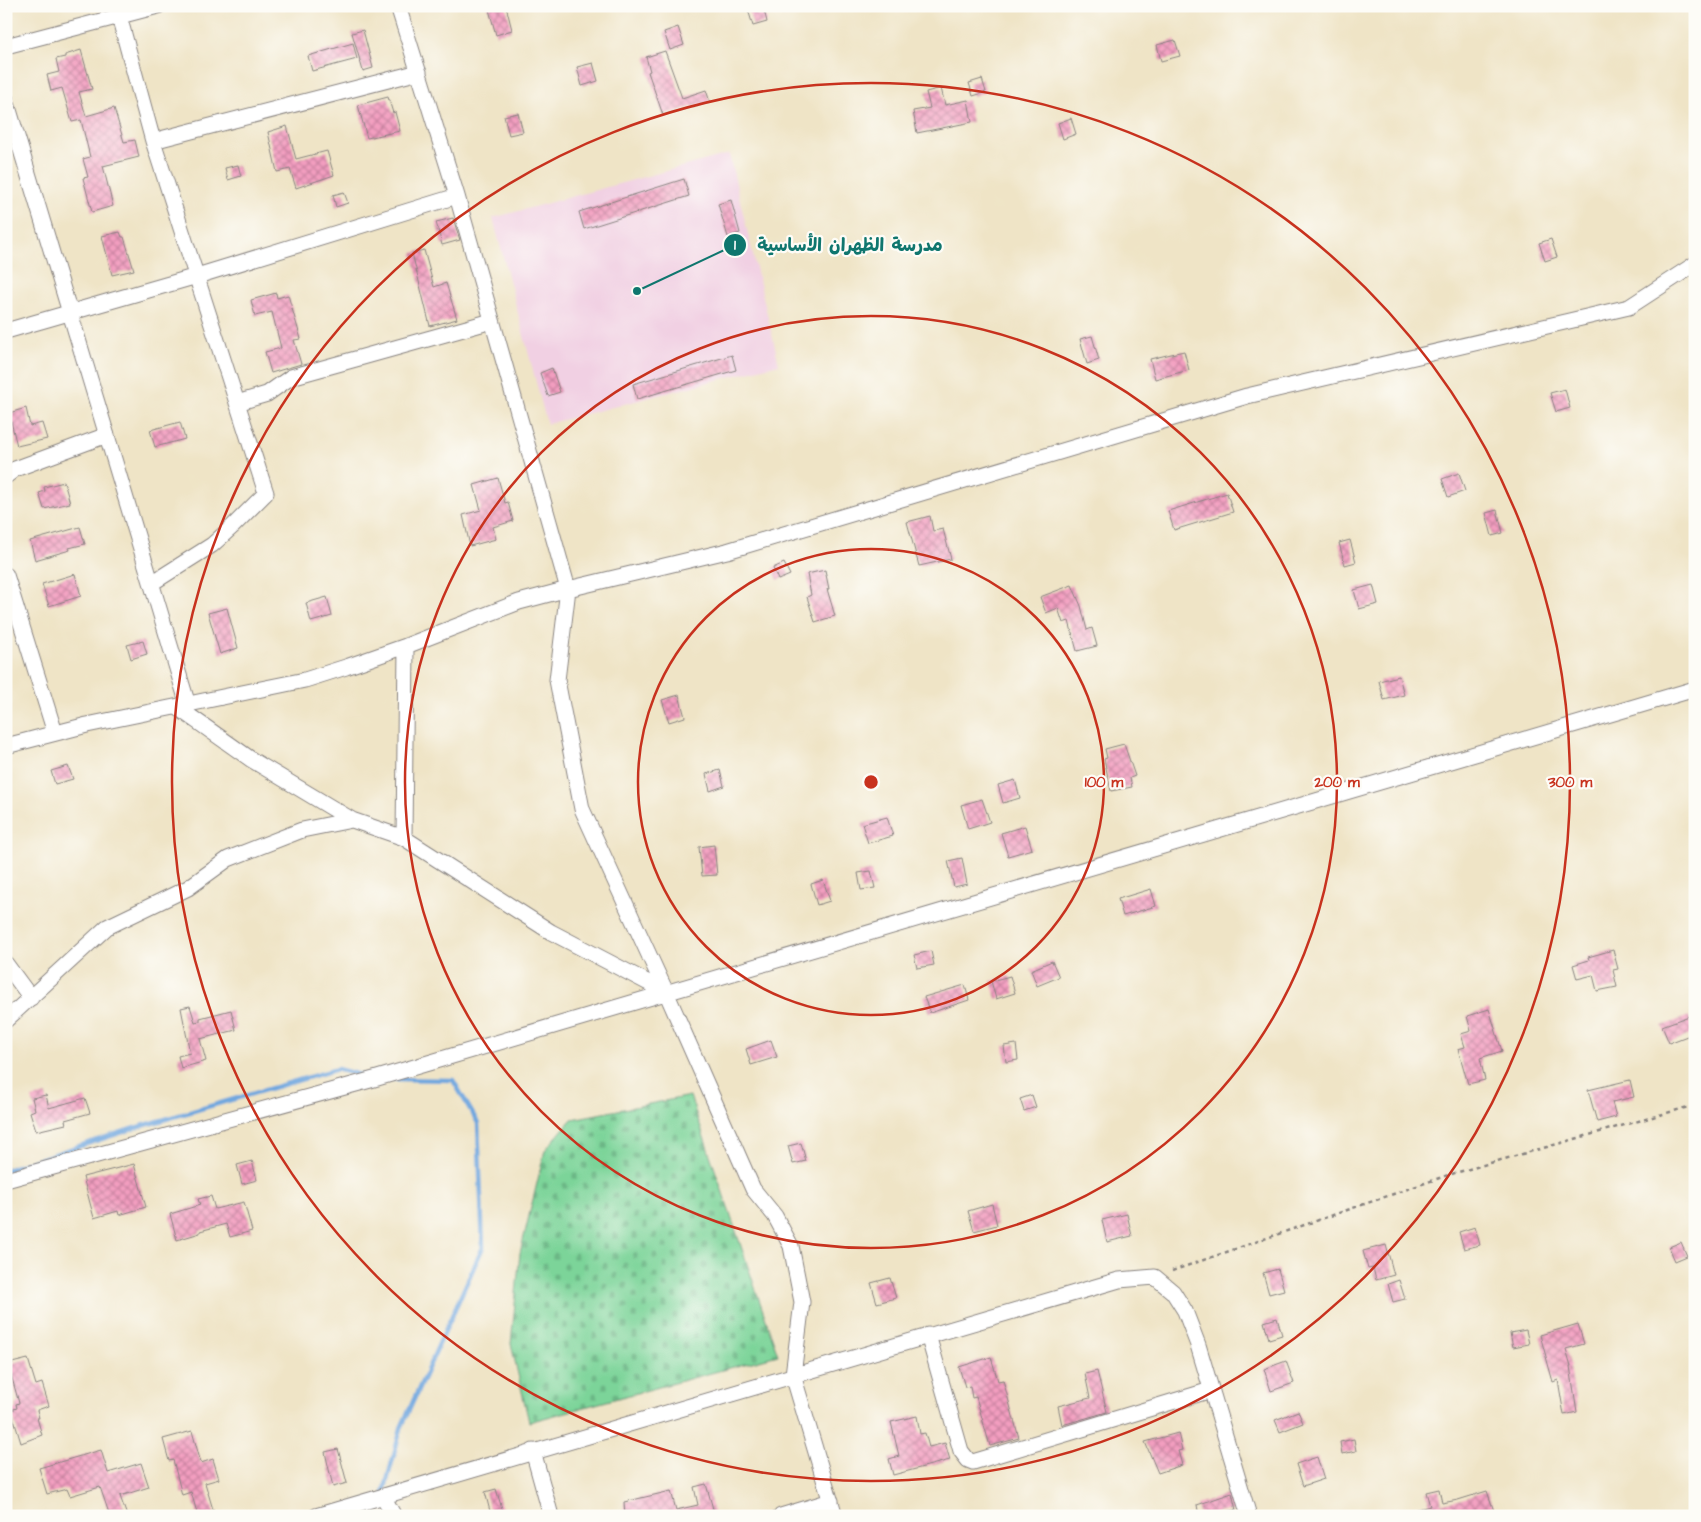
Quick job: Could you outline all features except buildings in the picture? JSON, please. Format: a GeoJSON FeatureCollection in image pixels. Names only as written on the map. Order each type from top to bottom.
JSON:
{"type":"FeatureCollection","features":[{"type":"Feature","properties":{"kind":"street"},"geometry":{"type":"LineString","coordinates":[[6,46],[158,6]]}},
{"type":"Feature","properties":{"kind":"street"},"geometry":{"type":"LineString","coordinates":[[398,6],[457,196],[568,589],[557,680],[582,809],[666,992],[753,1189],[775,1216],[792,1246],[802,1302],[793,1375],[833,1508],[781,1516]]}},
{"type":"Feature","properties":{"kind":"street"},"geometry":{"type":"LineString","coordinates":[[119,16],[153,141],[266,493],[234,526],[212,545],[152,584]]}},
{"type":"Feature","properties":{"kind":"street"},"geometry":{"type":"LineString","coordinates":[[153,141],[419,72]]}},
{"type":"Feature","properties":{"kind":"street"},"geometry":{"type":"LineString","coordinates":[[6,100],[152,584],[182,706],[252,760],[352,820],[404,838],[551,932],[666,992]]}},
{"type":"Feature","properties":{"kind":"street"},"geometry":{"type":"LineString","coordinates":[[6,331],[197,276],[457,196]]}},
{"type":"Feature","properties":{"kind":"street"},"geometry":{"type":"LineString","coordinates":[[6,746],[87,725],[305,680],[346,668],[519,602],[727,551],[1247,396],[1629,307],[1695,264]]}},
{"type":"Feature","properties":{"kind":"street"},"geometry":{"type":"LineString","coordinates":[[237,403],[267,394],[291,377],[492,322]]}},
{"type":"Feature","properties":{"kind":"street"},"geometry":{"type":"LineString","coordinates":[[6,476],[15,470],[107,435]]}},
{"type":"Feature","properties":{"kind":"street"},"geometry":{"type":"LineString","coordinates":[[6,575],[55,733]]}},
{"type":"Feature","properties":{"kind":"street"},"geometry":{"type":"LineString","coordinates":[[404,838],[406,646]]}},
{"type":"Feature","properties":{"kind":"street"},"geometry":{"type":"LineString","coordinates":[[6,1180],[374,1079],[1695,689]]}},
{"type":"Feature","properties":{"kind":"street"},"geometry":{"type":"LineString","coordinates":[[6,1020],[107,927],[188,888],[228,859],[302,830],[352,820]]}},
{"type":"Feature","properties":{"kind":"street"},"geometry":{"type":"LineString","coordinates":[[6,964],[31,998]]}},
{"type":"Feature","properties":{"kind":"street"},"geometry":{"type":"LineString","coordinates":[[316,1516],[1119,1280],[1155,1277],[1173,1292],[1185,1311],[1198,1345],[1249,1516]]}},
{"type":"Feature","properties":{"kind":"street"},"geometry":{"type":"LineString","coordinates":[[928,1336],[961,1451],[968,1460],[973,1462],[1211,1390]]}},
{"type":"Feature","properties":{"kind":"street"},"geometry":{"type":"LineString","coordinates":[[533,1452],[551,1516]]}},
{"type":"Feature","properties":{"kind":"street"},"geometry":{"type":"LineString","coordinates":[[383,1496],[394,1516]]}},
{"type":"Feature","properties":{"kind":"path"},"geometry":{"type":"LineString","coordinates":[[1155,1277],[1448,1176],[1695,1105]]}},
{"type":"Feature","properties":{"kind":"shaded area"},"geometry":{"type":"Polygon","coordinates":[[[729,154],[779,364],[547,424],[493,218],[729,154]]]}},
{"type":"Feature","properties":{"kind":"green space"},"geometry":{"type":"Polygon","coordinates":[[[690,1096],[778,1355],[529,1422],[511,1344],[520,1253],[545,1150],[572,1119],[690,1096]]]}},
{"type":"Feature","properties":{"kind":"waterway"},"geometry":{"type":"LineString","coordinates":[[6,1170],[135,1128],[337,1069],[364,1076]]}},
{"type":"Feature","properties":{"kind":"waterway"},"geometry":{"type":"LineString","coordinates":[[384,1492],[401,1428],[483,1247],[478,1123],[453,1080],[394,1079]]}},
{"type":"Feature","properties":{"kind":"place","name":"مدرسة الظهران الأساسية"},"geometry":{"type":"Point","coordinates":[637,291]}}]}
